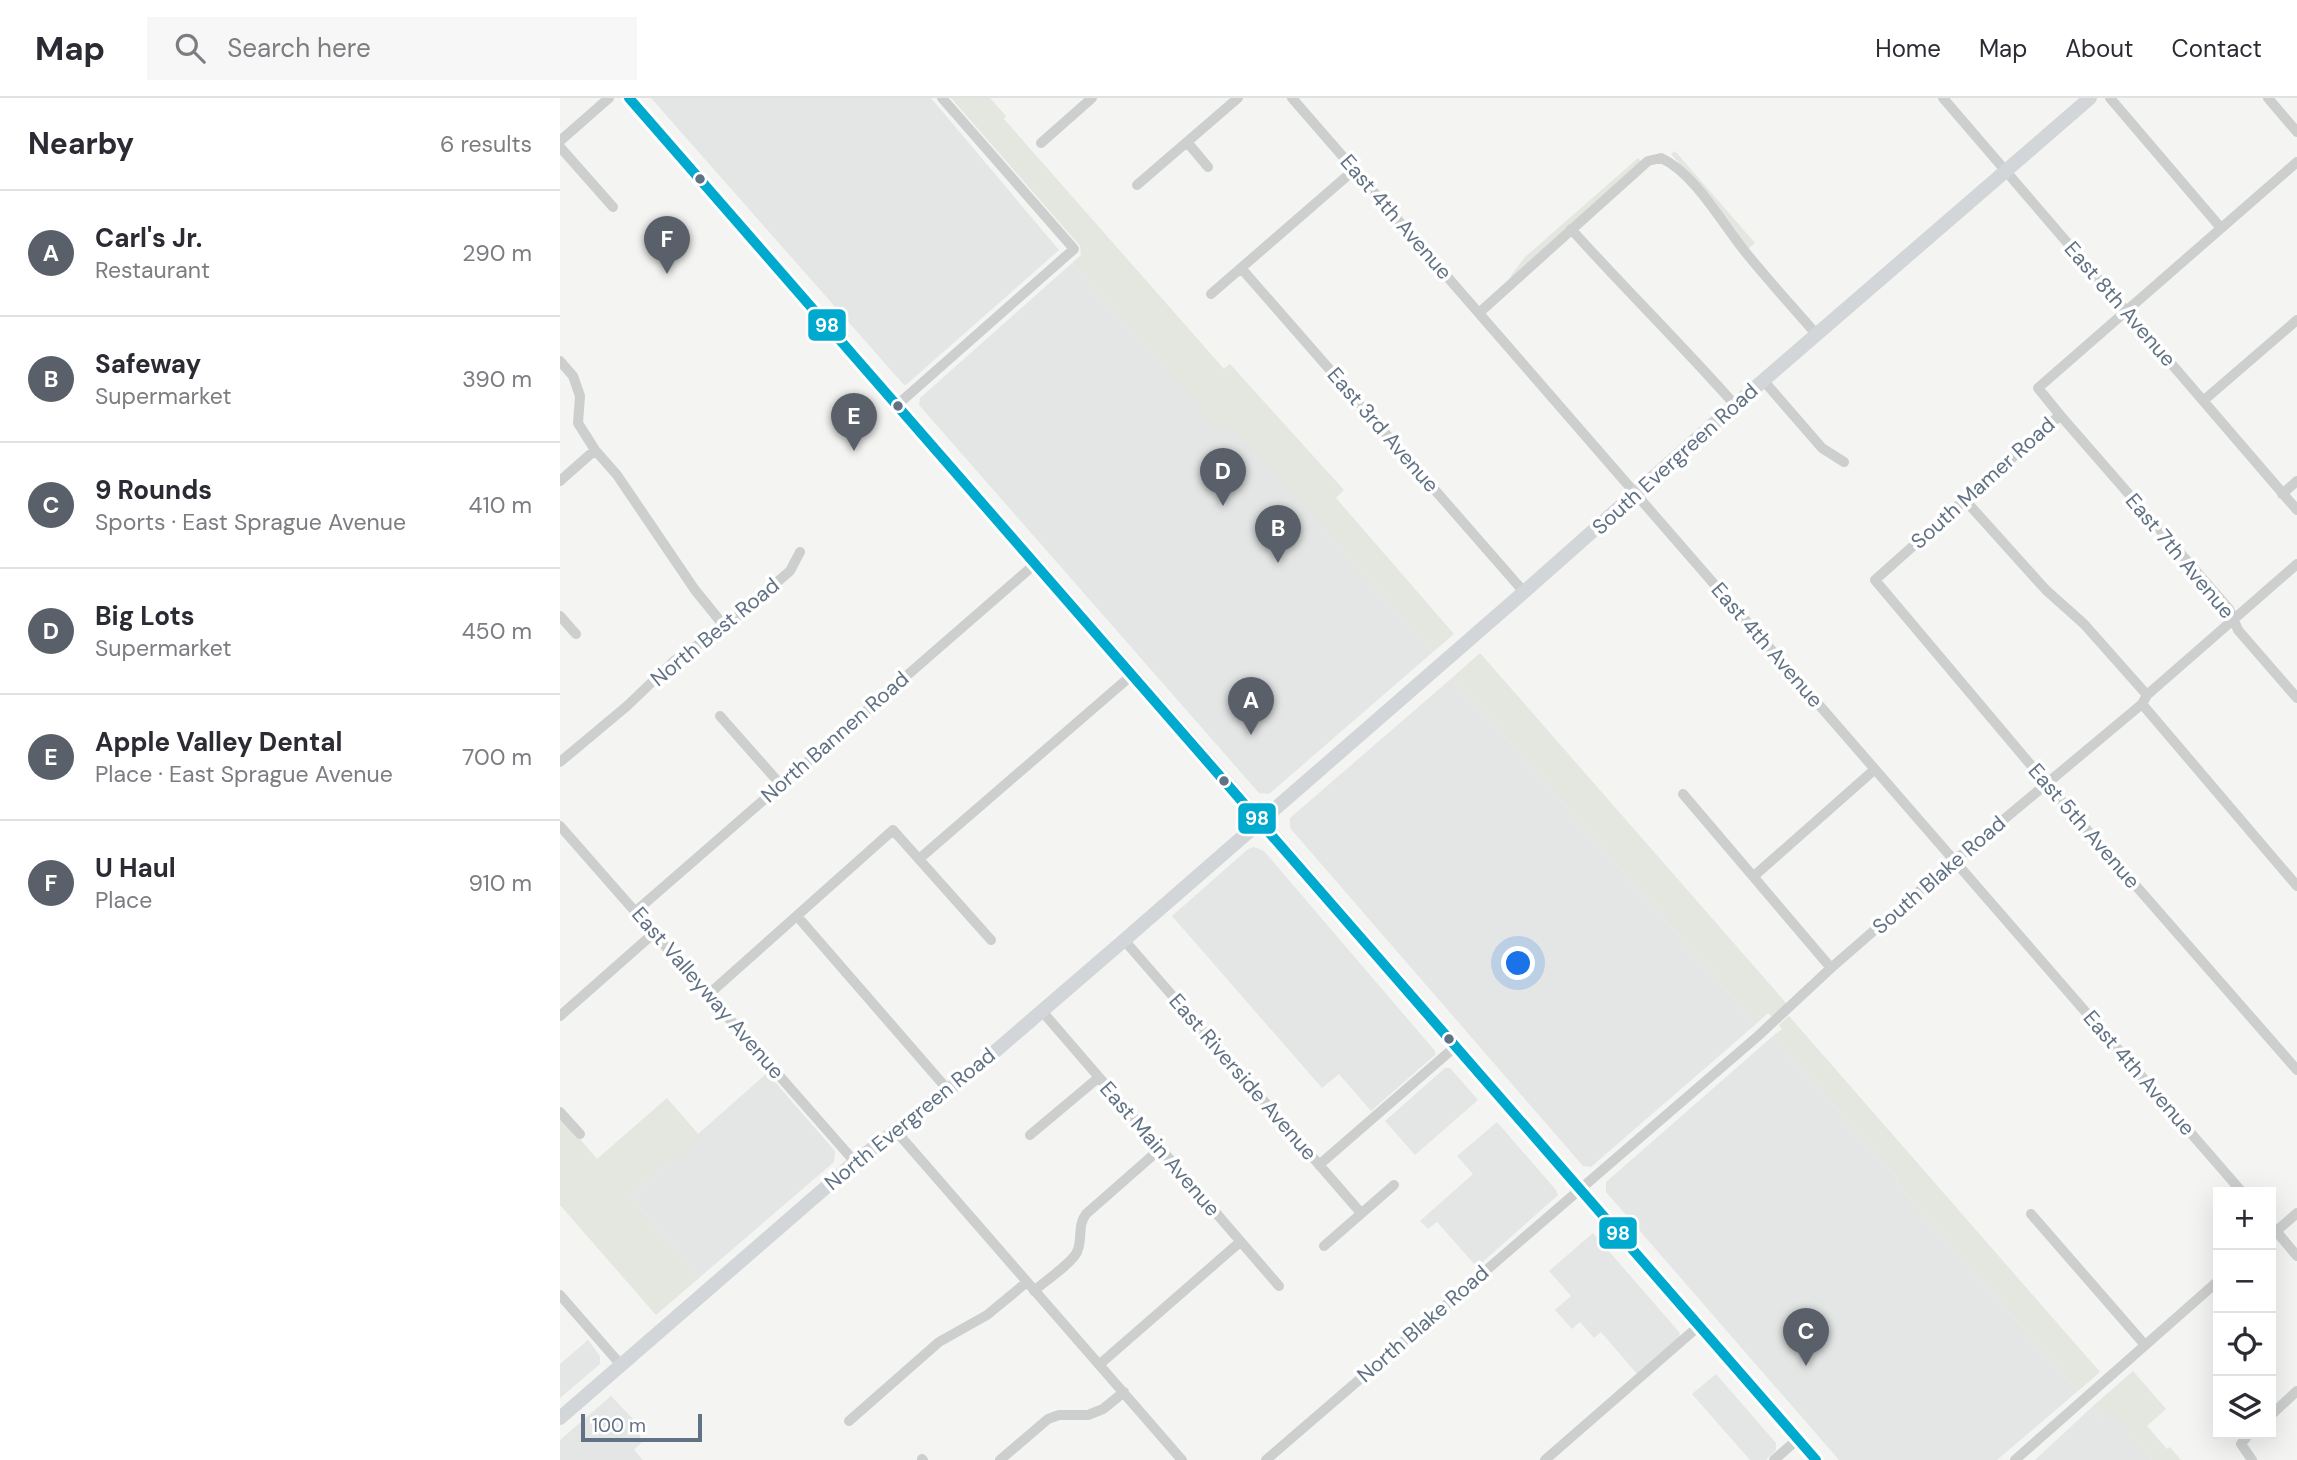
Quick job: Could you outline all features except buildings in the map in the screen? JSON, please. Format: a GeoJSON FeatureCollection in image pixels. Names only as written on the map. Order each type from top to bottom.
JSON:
{"type":"FeatureCollection","features":[{"type":"Feature","properties":{"kind":"main road"},"geometry":{"type":"LineString","coordinates":[[628,98],[1816,1460]]}},
{"type":"Feature","properties":{"kind":"main road","name":"South Evergreen Road"},"geometry":{"type":"LineString","coordinates":[[1261,821],[1763,380],[2090,98]]}},
{"type":"Feature","properties":{"kind":"main road","name":"North Evergreen Road"},"geometry":{"type":"LineString","coordinates":[[560,1418],[855,1162],[948,1090],[1261,821]]}},
{"type":"Feature","properties":{"kind":"street"},"geometry":{"type":"LineString","coordinates":[[560,141],[609,98]]}},
{"type":"Feature","properties":{"kind":"street"},"geometry":{"type":"LineString","coordinates":[[896,406],[1074,249],[942,98]]}},
{"type":"Feature","properties":{"kind":"street"},"geometry":{"type":"LineString","coordinates":[[1041,142],[1092,98]]}},
{"type":"Feature","properties":{"kind":"street"},"geometry":{"type":"LineString","coordinates":[[1137,185],[1238,98]]}},
{"type":"Feature","properties":{"kind":"street","name":"East 4th Avenue"},"geometry":{"type":"LineString","coordinates":[[1292,98],[2238,1187]]}},
{"type":"Feature","properties":{"kind":"street","name":"East 8th Avenue"},"geometry":{"type":"LineString","coordinates":[[1943,98],[2297,510]]}},
{"type":"Feature","properties":{"kind":"street"},"geometry":{"type":"LineString","coordinates":[[2110,98],[2221,228]]}},
{"type":"Feature","properties":{"kind":"street"},"geometry":{"type":"LineString","coordinates":[[2268,98],[2297,132]]}},
{"type":"Feature","properties":{"kind":"street"},"geometry":{"type":"LineString","coordinates":[[1187,142],[1208,167]]}},
{"type":"Feature","properties":{"kind":"street"},"geometry":{"type":"LineString","coordinates":[[560,147],[613,207]]}},
{"type":"Feature","properties":{"kind":"street"},"geometry":{"type":"LineString","coordinates":[[1480,312],[1648,161],[1661,158],[1674,164],[1698,191],[1744,251],[1816,334]]}},
{"type":"Feature","properties":{"kind":"street","name":"South Mamer Road"},"geometry":{"type":"LineString","coordinates":[[1875,580],[2060,415],[2038,388],[2297,162]]}},
{"type":"Feature","properties":{"kind":"street"},"geometry":{"type":"LineString","coordinates":[[1211,294],[1354,170]]}},
{"type":"Feature","properties":{"kind":"street"},"geometry":{"type":"LineString","coordinates":[[1571,229],[1735,405]]}},
{"type":"Feature","properties":{"kind":"street","name":"East 3rd Avenue"},"geometry":{"type":"LineString","coordinates":[[1241,268],[1524,592]]}},
{"type":"Feature","properties":{"kind":"street"},"geometry":{"type":"LineString","coordinates":[[2203,401],[2297,320]]}},
{"type":"Feature","properties":{"kind":"street"},"geometry":{"type":"LineString","coordinates":[[560,361],[573,376],[580,396],[578,423],[595,450],[617,475],[695,590],[725,627]]}},
{"type":"Feature","properties":{"kind":"street"},"geometry":{"type":"LineString","coordinates":[[1763,380],[1822,448],[1844,462]]}},
{"type":"Feature","properties":{"kind":"street","name":"East 7th Avenue"},"geometry":{"type":"LineString","coordinates":[[2060,415],[2229,608],[2238,630],[2297,698]]}},
{"type":"Feature","properties":{"kind":"street"},"geometry":{"type":"LineString","coordinates":[[560,481],[595,450]]}},
{"type":"Feature","properties":{"kind":"street"},"geometry":{"type":"LineString","coordinates":[[2283,494],[2297,481]]}},
{"type":"Feature","properties":{"kind":"street"},"geometry":{"type":"LineString","coordinates":[[1964,499],[2046,590],[2084,624],[2297,886]]}},
{"type":"Feature","properties":{"kind":"street","name":"North Best Road"},"geometry":{"type":"LineString","coordinates":[[560,762],[627,706],[674,661],[725,627],[790,571],[800,552]]}},
{"type":"Feature","properties":{"kind":"street","name":"North Bannen Road"},"geometry":{"type":"LineString","coordinates":[[636,911],[1035,564]]}},
{"type":"Feature","properties":{"kind":"street","name":"South Blake Road"},"geometry":{"type":"LineString","coordinates":[[1580,1189],[2297,564]]}},
{"type":"Feature","properties":{"kind":"street","name":"East 5th Avenue"},"geometry":{"type":"LineString","coordinates":[[1875,580],[2046,783],[2297,1070]]}},
{"type":"Feature","properties":{"kind":"street"},"geometry":{"type":"LineString","coordinates":[[560,616],[576,634]]}},
{"type":"Feature","properties":{"kind":"street"},"geometry":{"type":"LineString","coordinates":[[919,859],[1132,674]]}},
{"type":"Feature","properties":{"kind":"street"},"geometry":{"type":"LineString","coordinates":[[720,716],[781,785]]}},
{"type":"Feature","properties":{"kind":"street"},"geometry":{"type":"LineString","coordinates":[[1754,876],[1874,770]]}},
{"type":"Feature","properties":{"kind":"street"},"geometry":{"type":"LineString","coordinates":[[1683,794],[1831,968]]}},
{"type":"Feature","properties":{"kind":"street","name":"East Valleyway Avenue"},"geometry":{"type":"LineString","coordinates":[[560,826],[855,1162]]}},
{"type":"Feature","properties":{"kind":"street"},"geometry":{"type":"LineString","coordinates":[[709,994],[894,830],[990,940]]}},
{"type":"Feature","properties":{"kind":"street"},"geometry":{"type":"LineString","coordinates":[[797,916],[948,1090]]}},
{"type":"Feature","properties":{"kind":"street"},"geometry":{"type":"LineString","coordinates":[[560,1016],[654,933]]}},
{"type":"Feature","properties":{"kind":"street","name":"East Riverside Avenue"},"geometry":{"type":"LineString","coordinates":[[1124,940],[1361,1213]]}},
{"type":"Feature","properties":{"kind":"street","name":"East Main Avenue"},"geometry":{"type":"LineString","coordinates":[[1041,1010],[1279,1286]]}},
{"type":"Feature","properties":{"kind":"street"},"geometry":{"type":"LineString","coordinates":[[1319,1165],[1456,1046]]}},
{"type":"Feature","properties":{"kind":"street"},"geometry":{"type":"LineString","coordinates":[[1030,1135],[1098,1078]]}},
{"type":"Feature","properties":{"kind":"street"},"geometry":{"type":"LineString","coordinates":[[560,1112],[580,1135]]}},
{"type":"Feature","properties":{"kind":"street"},"geometry":{"type":"LineString","coordinates":[[895,1130],[1182,1460]]}},
{"type":"Feature","properties":{"kind":"street"},"geometry":{"type":"LineString","coordinates":[[849,1421],[939,1342],[988,1315],[1073,1257],[1079,1244],[1079,1228],[1086,1214],[1160,1150]]}},
{"type":"Feature","properties":{"kind":"street"},"geometry":{"type":"LineString","coordinates":[[1324,1246],[1394,1185]]}},
{"type":"Feature","properties":{"kind":"street","name":"North Blake Road"},"geometry":{"type":"LineString","coordinates":[[1266,1460],[1580,1189]]}},
{"type":"Feature","properties":{"kind":"street"},"geometry":{"type":"LineString","coordinates":[[2276,1229],[2297,1213]]}},
{"type":"Feature","properties":{"kind":"street"},"geometry":{"type":"LineString","coordinates":[[2031,1214],[2145,1345]]}},
{"type":"Feature","properties":{"kind":"street"},"geometry":{"type":"LineString","coordinates":[[2276,1234],[2297,1256]]}},
{"type":"Feature","properties":{"kind":"street"},"geometry":{"type":"LineString","coordinates":[[1100,1364],[1240,1242]]}},
{"type":"Feature","properties":{"kind":"street"},"geometry":{"type":"LineString","coordinates":[[2015,1460],[2213,1286]]}},
{"type":"Feature","properties":{"kind":"street"},"geometry":{"type":"LineString","coordinates":[[560,1295],[621,1365]]}},
{"type":"Feature","properties":{"kind":"street"},"geometry":{"type":"LineString","coordinates":[[1545,1460],[1700,1325]]}},
{"type":"Feature","properties":{"kind":"street"},"geometry":{"type":"LineString","coordinates":[[2276,1410],[2297,1391]]}},
{"type":"Feature","properties":{"kind":"street"},"geometry":{"type":"LineString","coordinates":[[1000,1460],[1048,1419],[1059,1415],[1088,1415],[1103,1409],[1124,1392]]}},
{"type":"Feature","properties":{"kind":"street"},"geometry":{"type":"LineString","coordinates":[[1774,1460],[1798,1439]]}},
{"type":"Feature","properties":{"kind":"street"},"geometry":{"type":"LineString","coordinates":[[2245,1439],[2241,1444],[2252,1460]]}},
{"type":"Feature","properties":{"kind":"shaded area"},"geometry":{"type":"Polygon","coordinates":[[[651,98],[931,98],[1059,250],[904,385],[651,98]]]}},
{"type":"Feature","properties":{"kind":"shaded area"},"geometry":{"type":"Polygon","coordinates":[[[951,98],[990,98],[1006,116],[1004,119],[1224,369],[1230,364],[1344,490],[1336,498],[1454,634],[1433,652],[1231,424],[1221,432],[1072,263],[1081,255],[1080,246],[951,98]]]}},
{"type":"Feature","properties":{"kind":"shaded area"},"geometry":{"type":"Polygon","coordinates":[[[1675,151],[1755,243],[1748,249],[1671,154],[1675,151]]]}},
{"type":"Feature","properties":{"kind":"shaded area"},"geometry":{"type":"Polygon","coordinates":[[[1638,158],[1642,162],[1508,283],[1525,257],[1638,158]]]}},
{"type":"Feature","properties":{"kind":"shaded area"},"geometry":{"type":"Polygon","coordinates":[[[1072,263],[1221,431],[1231,423],[1433,652],[1269,794],[1259,793],[919,405],[920,398],[1072,263]]]}},
{"type":"Feature","properties":{"kind":"shaded area"},"geometry":{"type":"Polygon","coordinates":[[[1480,653],[1787,1004],[1772,1017],[1768,1013],[1756,1024],[1453,677],[1480,653]]]}},
{"type":"Feature","properties":{"kind":"shaded area"},"geometry":{"type":"Polygon","coordinates":[[[1453,677],[1756,1024],[1591,1167],[1583,1166],[1290,828],[1290,818],[1453,677]]]}},
{"type":"Feature","properties":{"kind":"shaded area"},"geometry":{"type":"Polygon","coordinates":[[[1254,847],[1264,851],[1435,1051],[1435,1055],[1371,1111],[1339,1074],[1322,1088],[1172,916],[1248,849],[1254,847]]]}},
{"type":"Feature","properties":{"kind":"shaded area"},"geometry":{"type":"Polygon","coordinates":[[[1789,1016],[2100,1372],[2078,1391],[1773,1036],[1782,1029],[1779,1025],[1789,1016]]]}},
{"type":"Feature","properties":{"kind":"shaded area"},"geometry":{"type":"Polygon","coordinates":[[[1773,1036],[2078,1391],[1997,1460],[1839,1460],[1606,1192],[1606,1182],[1773,1036]]]}},
{"type":"Feature","properties":{"kind":"shaded area"},"geometry":{"type":"Polygon","coordinates":[[[1445,1068],[1450,1068],[1478,1100],[1415,1155],[1385,1121],[1445,1068]]]}},
{"type":"Feature","properties":{"kind":"shaded area"},"geometry":{"type":"Polygon","coordinates":[[[767,1073],[835,1151],[834,1162],[699,1278],[630,1196],[767,1073]]]}},
{"type":"Feature","properties":{"kind":"shaded area"},"geometry":{"type":"Polygon","coordinates":[[[667,1098],[700,1136],[630,1196],[699,1278],[656,1315],[560,1205],[560,1116],[597,1159],[667,1098]]]}},
{"type":"Feature","properties":{"kind":"shaded area"},"geometry":{"type":"Polygon","coordinates":[[[1497,1122],[1558,1195],[1477,1267],[1437,1222],[1428,1229],[1420,1221],[1473,1174],[1457,1156],[1497,1122]]]}},
{"type":"Feature","properties":{"kind":"shaded area"},"geometry":{"type":"Polygon","coordinates":[[[1593,1233],[1680,1333],[1679,1337],[1638,1375],[1601,1332],[1594,1338],[1580,1322],[1572,1329],[1555,1310],[1571,1296],[1549,1271],[1593,1233]]]}},
{"type":"Feature","properties":{"kind":"shaded area"},"geometry":{"type":"Polygon","coordinates":[[[588,1340],[600,1356],[600,1364],[560,1398],[560,1364],[588,1340]]]}},
{"type":"Feature","properties":{"kind":"shaded area"},"geometry":{"type":"Polygon","coordinates":[[[2133,1371],[2166,1409],[2147,1426],[2167,1449],[2170,1447],[2181,1460],[2152,1460],[2110,1412],[2102,1418],[2092,1407],[2133,1371]]]}},
{"type":"Feature","properties":{"kind":"shaded area"},"geometry":{"type":"Polygon","coordinates":[[[1716,1374],[1776,1443],[1776,1450],[1766,1460],[1750,1460],[1692,1394],[1716,1374]]]}},
{"type":"Feature","properties":{"kind":"shaded area"},"geometry":{"type":"Polygon","coordinates":[[[611,1396],[634,1420],[642,1442],[634,1450],[643,1460],[560,1460],[560,1440],[611,1396]]]}},
{"type":"Feature","properties":{"kind":"shaded area"},"geometry":{"type":"Polygon","coordinates":[[[2092,1407],[2102,1418],[2110,1411],[2152,1460],[2035,1460],[2092,1407]]]}},
{"type":"Feature","properties":{"kind":"transit line","name":"98"},"geometry":{"type":"LineString","coordinates":[[629,98],[1816,1460]]}},
{"type":"Feature","properties":{"kind":"place","name":"U Haul"},"geometry":{"type":"Point","coordinates":[667,274]}},
{"type":"Feature","properties":{"kind":"place","name":"Apple Valley Dental"},"geometry":{"type":"Point","coordinates":[854,451]}},
{"type":"Feature","properties":{"kind":"place","name":"Big Lots"},"geometry":{"type":"Point","coordinates":[1223,506]}},
{"type":"Feature","properties":{"kind":"place","name":"Safeway"},"geometry":{"type":"Point","coordinates":[1278,563]}},
{"type":"Feature","properties":{"kind":"place","name":"Carl's Jr."},"geometry":{"type":"Point","coordinates":[1251,735]}},
{"type":"Feature","properties":{"kind":"place","name":"9 Rounds"},"geometry":{"type":"Point","coordinates":[1806,1366]}}]}
